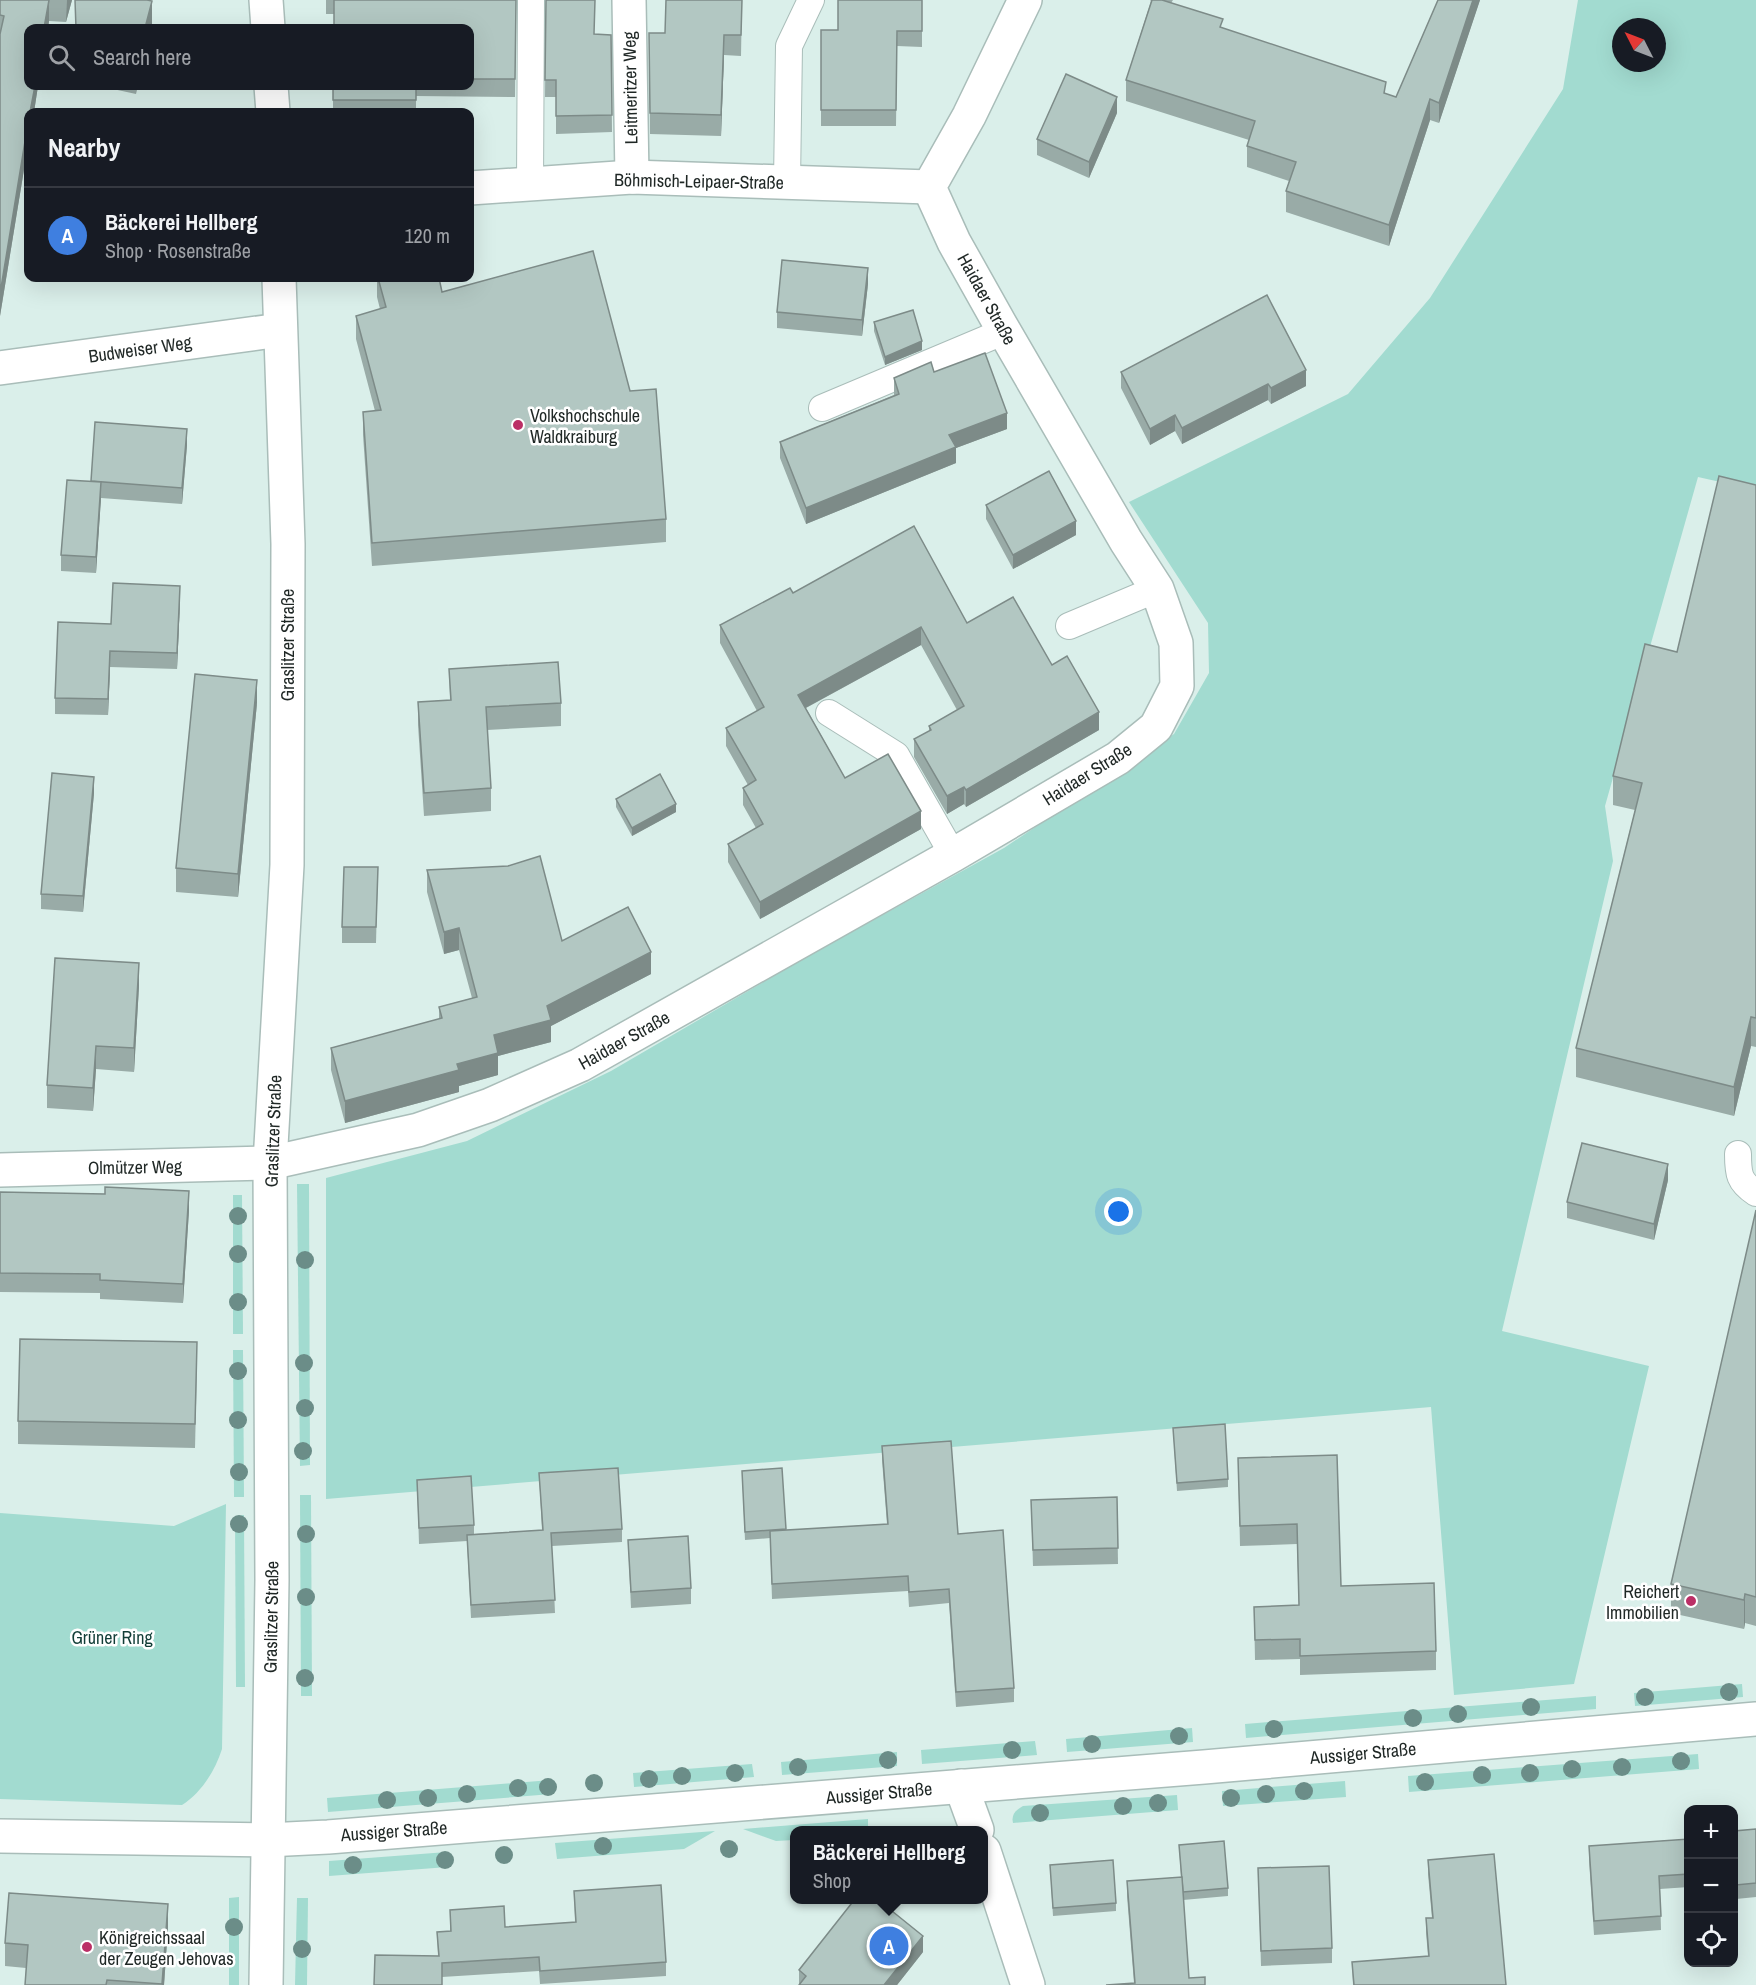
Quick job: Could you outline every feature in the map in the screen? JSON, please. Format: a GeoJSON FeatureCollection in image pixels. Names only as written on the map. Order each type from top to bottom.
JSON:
{"type":"FeatureCollection","features":[{"type":"Feature","properties":{"kind":"street"},"geometry":{"type":"LineString","coordinates":[[266,0],[268,24]]}},
{"type":"Feature","properties":{"kind":"street","name":"Leitmeritzer Weg"},"geometry":{"type":"LineString","coordinates":[[629,0],[632,177]]}},
{"type":"Feature","properties":{"kind":"street"},"geometry":{"type":"LineString","coordinates":[[929,187],[969,116],[1025,0]]}},
{"type":"Feature","properties":{"kind":"street"},"geometry":{"type":"LineString","coordinates":[[271,90],[273,108]]}},
{"type":"Feature","properties":{"kind":"street","name":"Böhmisch-Leipaer-Straße"},"geometry":{"type":"LineString","coordinates":[[474,188],[632,177],[929,187]]}},
{"type":"Feature","properties":{"kind":"street","name":"Haidaer Straße"},"geometry":{"type":"LineString","coordinates":[[270,1163],[418,1130],[490,1105],[580,1065],[953,855],[1118,758],[1156,727],[1177,686],[1176,643],[1157,589],[1126,541],[954,242],[929,187]]}},
{"type":"Feature","properties":{"kind":"street","name":"Graslitzer Straße"},"geometry":{"type":"LineString","coordinates":[[266,1985],[272,1580],[270,1163],[287,865],[288,544],[279,282]]}},
{"type":"Feature","properties":{"kind":"street","name":"Budweiser Weg"},"geometry":{"type":"LineString","coordinates":[[0,368],[280,330]]}},
{"type":"Feature","properties":{"kind":"street","name":"Olmützer Weg"},"geometry":{"type":"LineString","coordinates":[[0,1170],[270,1163]]}},
{"type":"Feature","properties":{"kind":"street","name":"Aussiger Straße"},"geometry":{"type":"LineString","coordinates":[[0,1836],[267,1840],[961,1786],[1756,1719]]}},
{"type":"Feature","properties":{"kind":"street"},"geometry":{"type":"LineString","coordinates":[[961,1786],[976,1826]]}},
{"type":"Feature","properties":{"kind":"street"},"geometry":{"type":"LineString","coordinates":[[988,1863],[1028,1985]]}},
{"type":"Feature","properties":{"kind":"lane"},"geometry":{"type":"LineString","coordinates":[[530,184],[531,0]]}},
{"type":"Feature","properties":{"kind":"lane"},"geometry":{"type":"LineString","coordinates":[[787,182],[789,46],[812,0]]}},
{"type":"Feature","properties":{"kind":"lane"},"geometry":{"type":"LineString","coordinates":[[822,408],[1005,331]]}},
{"type":"Feature","properties":{"kind":"lane"},"geometry":{"type":"LineString","coordinates":[[1070,626],[1157,589]]}},
{"type":"Feature","properties":{"kind":"lane"},"geometry":{"type":"LineString","coordinates":[[829,713],[896,755],[953,855]]}},
{"type":"Feature","properties":{"kind":"lane"},"geometry":{"type":"LineString","coordinates":[[1738,1154],[1738,1175],[1744,1186],[1756,1193]]}},
{"type":"Feature","properties":{"kind":"green space"},"geometry":{"type":"Polygon","coordinates":[[[1578,0],[1756,0],[1756,490],[1698,477],[1605,806],[1613,861],[1502,1331],[1649,1366],[1574,1684],[1454,1695],[1431,1407],[326,1499],[326,1178],[467,1141],[611,1071],[808,956],[1004,848],[1174,734],[1209,673],[1208,623],[1129,502],[1348,394],[1430,298],[1563,89],[1578,0]]]}},
{"type":"Feature","properties":{"kind":"green space"},"geometry":{"type":"Polygon","coordinates":[[[297,1184],[309,1184],[310,1465],[300,1466],[297,1184]]]}},
{"type":"Feature","properties":{"kind":"green space"},"geometry":{"type":"Polygon","coordinates":[[[233,1195],[242,1195],[243,1334],[233,1334],[233,1195]]]}},
{"type":"Feature","properties":{"kind":"green space"},"geometry":{"type":"Polygon","coordinates":[[[233,1350],[243,1350],[244,1497],[234,1497],[233,1350]]]}},
{"type":"Feature","properties":{"kind":"green space"},"geometry":{"type":"Polygon","coordinates":[[[300,1495],[311,1495],[312,1696],[301,1696],[300,1495]]]}},
{"type":"Feature","properties":{"kind":"green space","name":"Grüner Ring"},"geometry":{"type":"Polygon","coordinates":[[[226,1504],[222,1749],[201,1788],[182,1805],[0,1799],[0,1513],[174,1526],[226,1504]]]}},
{"type":"Feature","properties":{"kind":"green space"},"geometry":{"type":"Polygon","coordinates":[[[244,1515],[245,1687],[236,1687],[235,1516],[244,1515]]]}},
{"type":"Feature","properties":{"kind":"green space"},"geometry":{"type":"Polygon","coordinates":[[[1742,1684],[1743,1697],[1635,1706],[1634,1693],[1742,1684]]]}},
{"type":"Feature","properties":{"kind":"green space"},"geometry":{"type":"Polygon","coordinates":[[[1596,1696],[1596,1709],[1246,1738],[1245,1724],[1596,1696]]]}},
{"type":"Feature","properties":{"kind":"green space"},"geometry":{"type":"Polygon","coordinates":[[[1192,1728],[1193,1742],[1067,1752],[1066,1739],[1192,1728]]]}},
{"type":"Feature","properties":{"kind":"green space"},"geometry":{"type":"Polygon","coordinates":[[[1035,1741],[1037,1755],[922,1764],[921,1750],[1035,1741]]]}},
{"type":"Feature","properties":{"kind":"green space"},"geometry":{"type":"Polygon","coordinates":[[[897,1752],[897,1766],[782,1775],[781,1762],[897,1752]]]}},
{"type":"Feature","properties":{"kind":"green space"},"geometry":{"type":"Polygon","coordinates":[[[1698,1754],[1699,1769],[1409,1792],[1408,1776],[1698,1754]]]}},
{"type":"Feature","properties":{"kind":"green space"},"geometry":{"type":"Polygon","coordinates":[[[752,1764],[754,1777],[634,1787],[633,1773],[752,1764]]]}},
{"type":"Feature","properties":{"kind":"green space"},"geometry":{"type":"Polygon","coordinates":[[[551,1780],[552,1794],[328,1812],[327,1798],[551,1780]]]}},
{"type":"Feature","properties":{"kind":"green space"},"geometry":{"type":"Polygon","coordinates":[[[1345,1781],[1346,1797],[1223,1806],[1222,1791],[1345,1781]]]}},
{"type":"Feature","properties":{"kind":"green space"},"geometry":{"type":"Polygon","coordinates":[[[1177,1795],[1178,1810],[1013,1823],[1015,1813],[1023,1806],[1177,1795]]]}},
{"type":"Feature","properties":{"kind":"green space"},"geometry":{"type":"Polygon","coordinates":[[[868,1819],[868,1826],[790,1826],[790,1840],[776,1841],[743,1829],[868,1819]]]}},
{"type":"Feature","properties":{"kind":"green space"},"geometry":{"type":"Polygon","coordinates":[[[715,1831],[684,1849],[557,1859],[555,1843],[715,1831]]]}},
{"type":"Feature","properties":{"kind":"green space"},"geometry":{"type":"Polygon","coordinates":[[[447,1852],[448,1867],[329,1876],[329,1861],[447,1852]]]}},
{"type":"Feature","properties":{"kind":"green space"},"geometry":{"type":"Polygon","coordinates":[[[239,1897],[239,1985],[229,1985],[229,1898],[239,1897]]]}},
{"type":"Feature","properties":{"kind":"green space"},"geometry":{"type":"Polygon","coordinates":[[[297,1898],[308,1898],[307,1985],[295,1985],[297,1898]]]}},
{"type":"Feature","properties":{"kind":"building"},"geometry":{"type":"Polygon","coordinates":[[[0,0],[49,0],[45,24],[24,24],[24,90],[34,90],[31,108],[24,108],[24,147],[0,294],[0,34],[4,16],[0,15],[0,0]]]}},
{"type":"Feature","properties":{"kind":"building"},"geometry":{"type":"Polygon","coordinates":[[[75,0],[152,1],[146,24],[76,24],[75,0]]]}},
{"type":"Feature","properties":{"kind":"building"},"geometry":{"type":"Polygon","coordinates":[[[334,0],[516,0],[515,79],[474,79],[474,24],[334,24],[334,0]]]}},
{"type":"Feature","properties":{"kind":"building"},"geometry":{"type":"Polygon","coordinates":[[[546,0],[595,0],[594,34],[611,35],[612,115],[556,116],[556,80],[545,80],[546,0]]]}},
{"type":"Feature","properties":{"kind":"building"},"geometry":{"type":"Polygon","coordinates":[[[666,0],[742,0],[741,35],[724,35],[721,115],[650,113],[649,33],[665,33],[666,0]]]}},
{"type":"Feature","properties":{"kind":"building"},"geometry":{"type":"Polygon","coordinates":[[[838,0],[922,0],[922,31],[897,31],[896,110],[821,110],[821,30],[838,30],[838,0]]]}},
{"type":"Feature","properties":{"kind":"building"},"geometry":{"type":"Polygon","coordinates":[[[1152,0],[1162,0],[1223,19],[1220,27],[1386,82],[1384,93],[1396,97],[1438,0],[1473,0],[1439,103],[1430,99],[1389,225],[1286,191],[1296,162],[1247,146],[1255,121],[1126,80],[1152,0]]]}},
{"type":"Feature","properties":{"kind":"building"},"geometry":{"type":"Polygon","coordinates":[[[1066,74],[1117,97],[1089,162],[1037,139],[1066,74]]]}},
{"type":"Feature","properties":{"kind":"building"},"geometry":{"type":"Polygon","coordinates":[[[333,90],[416,90],[416,100],[333,100],[333,90]]]}},
{"type":"Feature","properties":{"kind":"building","name":"Volkshochschule Waldkraiburg"},"geometry":{"type":"Polygon","coordinates":[[[593,251],[630,391],[656,389],[666,519],[372,543],[363,412],[381,410],[356,316],[386,307],[379,282],[440,282],[442,292],[593,251]]]}},
{"type":"Feature","properties":{"kind":"building"},"geometry":{"type":"Polygon","coordinates":[[[782,260],[868,268],[862,320],[777,312],[782,260]]]}},
{"type":"Feature","properties":{"kind":"building"},"geometry":{"type":"Polygon","coordinates":[[[1267,295],[1306,370],[1271,388],[1268,384],[1182,428],[1175,415],[1150,429],[1121,372],[1267,295]]]}},
{"type":"Feature","properties":{"kind":"building"},"geometry":{"type":"Polygon","coordinates":[[[913,310],[922,341],[885,357],[874,322],[913,310]]]}},
{"type":"Feature","properties":{"kind":"building"},"geometry":{"type":"Polygon","coordinates":[[[985,353],[1007,413],[949,435],[956,447],[806,508],[780,442],[899,394],[894,378],[931,362],[934,372],[985,353]]]}},
{"type":"Feature","properties":{"kind":"building"},"geometry":{"type":"Polygon","coordinates":[[[95,422],[187,429],[182,488],[91,481],[95,422]]]}},
{"type":"Feature","properties":{"kind":"building"},"geometry":{"type":"Polygon","coordinates":[[[1049,471],[1076,521],[1013,555],[986,505],[1049,471]]]}},
{"type":"Feature","properties":{"kind":"building"},"geometry":{"type":"Polygon","coordinates":[[[1719,476],[1756,485],[1756,1018],[1751,1017],[1734,1087],[1576,1048],[1642,783],[1613,776],[1645,644],[1677,652],[1719,476]]]}},
{"type":"Feature","properties":{"kind":"building"},"geometry":{"type":"Polygon","coordinates":[[[67,480],[101,482],[96,557],[61,555],[67,480]]]}},
{"type":"Feature","properties":{"kind":"building"},"geometry":{"type":"Polygon","coordinates":[[[914,526],[967,623],[1013,597],[1052,665],[1067,656],[1099,712],[966,790],[964,787],[947,796],[914,739],[931,730],[929,726],[964,706],[921,627],[798,695],[845,778],[888,754],[921,811],[760,902],[728,844],[763,824],[743,788],[756,780],[726,728],[764,707],[720,625],[790,588],[793,593],[914,526]]]}},
{"type":"Feature","properties":{"kind":"building"},"geometry":{"type":"Polygon","coordinates":[[[113,583],[180,586],[177,653],[110,651],[108,699],[55,698],[58,622],[111,624],[113,583]]]}},
{"type":"Feature","properties":{"kind":"building"},"geometry":{"type":"Polygon","coordinates":[[[558,662],[561,703],[486,707],[491,788],[424,793],[418,702],[451,700],[449,669],[558,662]]]}},
{"type":"Feature","properties":{"kind":"building"},"geometry":{"type":"Polygon","coordinates":[[[195,674],[257,680],[238,874],[176,868],[195,674]]]}},
{"type":"Feature","properties":{"kind":"building"},"geometry":{"type":"Polygon","coordinates":[[[52,773],[94,777],[83,896],[41,894],[52,773]]]}},
{"type":"Feature","properties":{"kind":"building"},"geometry":{"type":"Polygon","coordinates":[[[660,774],[676,804],[632,828],[616,799],[660,774]]]}},
{"type":"Feature","properties":{"kind":"building"},"geometry":{"type":"Polygon","coordinates":[[[540,856],[562,941],[628,907],[651,952],[547,1006],[551,1020],[494,1035],[498,1053],[457,1064],[459,1070],[345,1101],[331,1048],[442,1018],[439,1007],[477,997],[459,928],[444,932],[427,870],[508,866],[540,856]]]}},
{"type":"Feature","properties":{"kind":"building"},"geometry":{"type":"Polygon","coordinates":[[[344,867],[378,867],[376,927],[342,927],[344,867]]]}},
{"type":"Feature","properties":{"kind":"building"},"geometry":{"type":"Polygon","coordinates":[[[55,958],[139,963],[134,1048],[96,1046],[93,1088],[47,1085],[55,958]]]}},
{"type":"Feature","properties":{"kind":"building"},"geometry":{"type":"Polygon","coordinates":[[[1582,1143],[1668,1164],[1654,1224],[1567,1202],[1582,1143]]]}},
{"type":"Feature","properties":{"kind":"building"},"geometry":{"type":"Polygon","coordinates":[[[105,1187],[189,1191],[183,1284],[100,1280],[100,1274],[0,1273],[0,1192],[105,1194],[105,1187]]]}},
{"type":"Feature","properties":{"kind":"building"},"geometry":{"type":"Polygon","coordinates":[[[1756,1210],[1756,1597],[1745,1594],[1744,1600],[1671,1584],[1756,1210]]]}},
{"type":"Feature","properties":{"kind":"building"},"geometry":{"type":"Polygon","coordinates":[[[20,1339],[197,1342],[195,1424],[18,1421],[20,1339]]]}},
{"type":"Feature","properties":{"kind":"building"},"geometry":{"type":"Polygon","coordinates":[[[1225,1424],[1228,1479],[1177,1483],[1173,1428],[1225,1424]]]}},
{"type":"Feature","properties":{"kind":"building"},"geometry":{"type":"Polygon","coordinates":[[[951,1441],[958,1534],[1003,1530],[1014,1688],[956,1692],[949,1589],[909,1592],[908,1576],[772,1584],[770,1531],[888,1524],[882,1446],[951,1441]]]}},
{"type":"Feature","properties":{"kind":"building"},"geometry":{"type":"Polygon","coordinates":[[[1337,1455],[1341,1586],[1434,1583],[1436,1651],[1300,1656],[1300,1639],[1255,1640],[1254,1607],[1299,1605],[1297,1524],[1240,1526],[1238,1458],[1337,1455]]]}},
{"type":"Feature","properties":{"kind":"building"},"geometry":{"type":"Polygon","coordinates":[[[618,1468],[622,1529],[551,1533],[555,1600],[471,1605],[467,1535],[543,1530],[539,1473],[618,1468]]]}},
{"type":"Feature","properties":{"kind":"building"},"geometry":{"type":"Polygon","coordinates":[[[782,1468],[786,1529],[745,1532],[742,1471],[782,1468]]]}},
{"type":"Feature","properties":{"kind":"building"},"geometry":{"type":"Polygon","coordinates":[[[471,1476],[474,1525],[419,1528],[417,1480],[471,1476]]]}},
{"type":"Feature","properties":{"kind":"building"},"geometry":{"type":"Polygon","coordinates":[[[1117,1497],[1118,1548],[1033,1550],[1031,1500],[1117,1497]]]}},
{"type":"Feature","properties":{"kind":"building"},"geometry":{"type":"Polygon","coordinates":[[[688,1536],[691,1588],[631,1592],[628,1540],[688,1536]]]}},
{"type":"Feature","properties":{"kind":"building"},"geometry":{"type":"Polygon","coordinates":[[[1756,1829],[1756,1883],[1738,1885],[1738,1831],[1756,1829]]]}},
{"type":"Feature","properties":{"kind":"building"},"geometry":{"type":"Polygon","coordinates":[[[1684,1839],[1684,1874],[1659,1876],[1661,1916],[1594,1921],[1589,1846],[1684,1839]]]}},
{"type":"Feature","properties":{"kind":"building"},"geometry":{"type":"Polygon","coordinates":[[[1224,1841],[1228,1888],[1183,1892],[1179,1845],[1224,1841]]]}},
{"type":"Feature","properties":{"kind":"building"},"geometry":{"type":"Polygon","coordinates":[[[1494,1854],[1506,1985],[1354,1985],[1352,1962],[1429,1956],[1426,1918],[1433,1918],[1428,1860],[1494,1854]]]}},
{"type":"Feature","properties":{"kind":"building"},"geometry":{"type":"Polygon","coordinates":[[[1113,1860],[1116,1903],[1053,1908],[1050,1865],[1113,1860]]]}},
{"type":"Feature","properties":{"kind":"building"},"geometry":{"type":"Polygon","coordinates":[[[1329,1866],[1332,1948],[1261,1951],[1258,1868],[1329,1866]]]}},
{"type":"Feature","properties":{"kind":"building"},"geometry":{"type":"Polygon","coordinates":[[[1182,1877],[1189,1978],[1205,1977],[1205,1985],[1106,1985],[1135,1983],[1127,1881],[1182,1877]]]}},
{"type":"Feature","properties":{"kind":"building"},"geometry":{"type":"Polygon","coordinates":[[[661,1885],[666,1962],[540,1971],[539,1957],[442,1963],[442,1985],[374,1985],[375,1955],[439,1956],[437,1932],[451,1931],[450,1910],[504,1906],[505,1927],[576,1922],[574,1891],[661,1885]]]}},
{"type":"Feature","properties":{"kind":"building","name":"Königreichssaal der Zeugen Jehovas"},"geometry":{"type":"Polygon","coordinates":[[[9,1893],[168,1904],[162,1984],[107,1980],[106,1985],[25,1985],[28,1945],[5,1943],[9,1893]]]}},
{"type":"Feature","properties":{"kind":"building"},"geometry":{"type":"Polygon","coordinates":[[[851,1904],[883,1904],[923,1936],[884,1985],[799,1985],[806,1976],[799,1970],[851,1904]]]}},
{"type":"Feature","properties":{"kind":"place","name":"Volkshochschule Waldkraiburg"},"geometry":{"type":"Point","coordinates":[518,425]}},
{"type":"Feature","properties":{"kind":"place","name":"Reichert Immobilien"},"geometry":{"type":"Point","coordinates":[1691,1601]}},
{"type":"Feature","properties":{"kind":"place","name":"Bäckerei Hellberg"},"geometry":{"type":"Point","coordinates":[889,1946]}},
{"type":"Feature","properties":{"kind":"place","name":"Königreichssaal der Zeugen Jehovas"},"geometry":{"type":"Point","coordinates":[87,1947]}}]}
